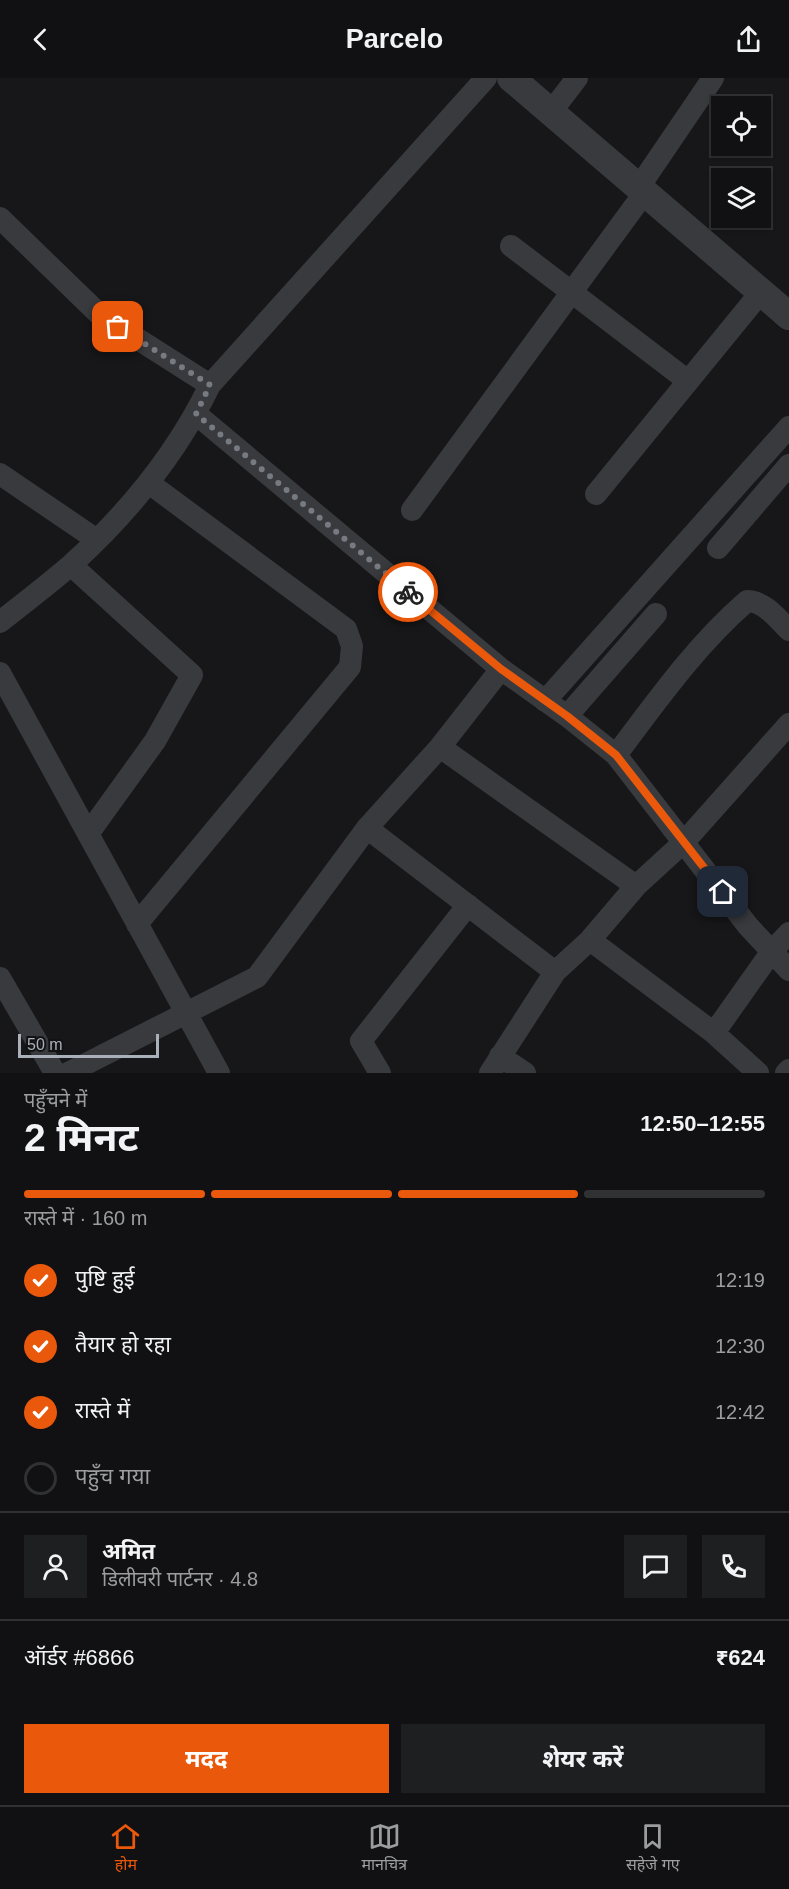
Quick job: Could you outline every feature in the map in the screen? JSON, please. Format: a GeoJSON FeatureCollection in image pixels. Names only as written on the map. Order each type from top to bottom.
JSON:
{"type":"FeatureCollection","features":[{"type":"Feature","properties":{"kind":"street"},"geometry":{"type":"LineString","coordinates":[[0,622],[71,565],[149,483],[196,414],[210,385],[486,78]]}},
{"type":"Feature","properties":{"kind":"street"},"geometry":{"type":"LineString","coordinates":[[511,78],[789,316]]}},
{"type":"Feature","properties":{"kind":"street"},"geometry":{"type":"LineString","coordinates":[[551,112],[577,78]]}},
{"type":"Feature","properties":{"kind":"street"},"geometry":{"type":"LineString","coordinates":[[412,510],[572,292],[642,190],[713,78]]}},
{"type":"Feature","properties":{"kind":"street"},"geometry":{"type":"LineString","coordinates":[[0,218],[100,315],[210,385]]}},
{"type":"Feature","properties":{"kind":"street"},"geometry":{"type":"LineString","coordinates":[[511,246],[688,381]]}},
{"type":"Feature","properties":{"kind":"street"},"geometry":{"type":"LineString","coordinates":[[596,494],[761,291]]}},
{"type":"Feature","properties":{"kind":"street"},"geometry":{"type":"LineString","coordinates":[[196,414],[501,669],[567,716],[616,755],[748,926],[789,970]]}},
{"type":"Feature","properties":{"kind":"street"},"geometry":{"type":"LineString","coordinates":[[545,701],[789,427]]}},
{"type":"Feature","properties":{"kind":"street"},"geometry":{"type":"LineString","coordinates":[[718,548],[789,465]]}},
{"type":"Feature","properties":{"kind":"street"},"geometry":{"type":"LineString","coordinates":[[0,474],[97,540]]}},
{"type":"Feature","properties":{"kind":"street"},"geometry":{"type":"LineString","coordinates":[[137,924],[350,668],[352,646],[346,629],[149,483]]}},
{"type":"Feature","properties":{"kind":"street"},"geometry":{"type":"LineString","coordinates":[[71,565],[192,675],[155,741],[88,834]]}},
{"type":"Feature","properties":{"kind":"street"},"geometry":{"type":"LineString","coordinates":[[616,755],[671,682],[726,619],[747,601],[754,601],[770,611],[789,630]]}},
{"type":"Feature","properties":{"kind":"street"},"geometry":{"type":"LineString","coordinates":[[567,716],[656,614]]}},
{"type":"Feature","properties":{"kind":"street"},"geometry":{"type":"LineString","coordinates":[[68,1073],[257,977],[368,828],[440,747],[501,669]]}},
{"type":"Feature","properties":{"kind":"street"},"geometry":{"type":"LineString","coordinates":[[0,673],[219,1073]]}},
{"type":"Feature","properties":{"kind":"street"},"geometry":{"type":"LineString","coordinates":[[525,1073],[495,1065],[555,972],[590,940],[636,886],[684,842],[789,724]]}},
{"type":"Feature","properties":{"kind":"street"},"geometry":{"type":"LineString","coordinates":[[440,747],[636,886]]}},
{"type":"Feature","properties":{"kind":"street"},"geometry":{"type":"LineString","coordinates":[[368,828],[555,972]]}},
{"type":"Feature","properties":{"kind":"street"},"geometry":{"type":"LineString","coordinates":[[380,1073],[361,1041],[468,905]]}},
{"type":"Feature","properties":{"kind":"street"},"geometry":{"type":"LineString","coordinates":[[714,1032],[772,951],[789,933]]}},
{"type":"Feature","properties":{"kind":"street"},"geometry":{"type":"LineString","coordinates":[[590,940],[714,1032],[758,1073]]}},
{"type":"Feature","properties":{"kind":"street"},"geometry":{"type":"LineString","coordinates":[[0,978],[55,1073]]}},
{"type":"Feature","properties":{"kind":"way so far"},"geometry":{"type":"LineString","coordinates":[[118,327],[210,385],[196,414],[408,592]]}},
{"type":"Feature","properties":{"kind":"route"},"geometry":{"type":"LineString","coordinates":[[408,592],[501,669],[567,716],[616,755],[723,892]]}}]}
